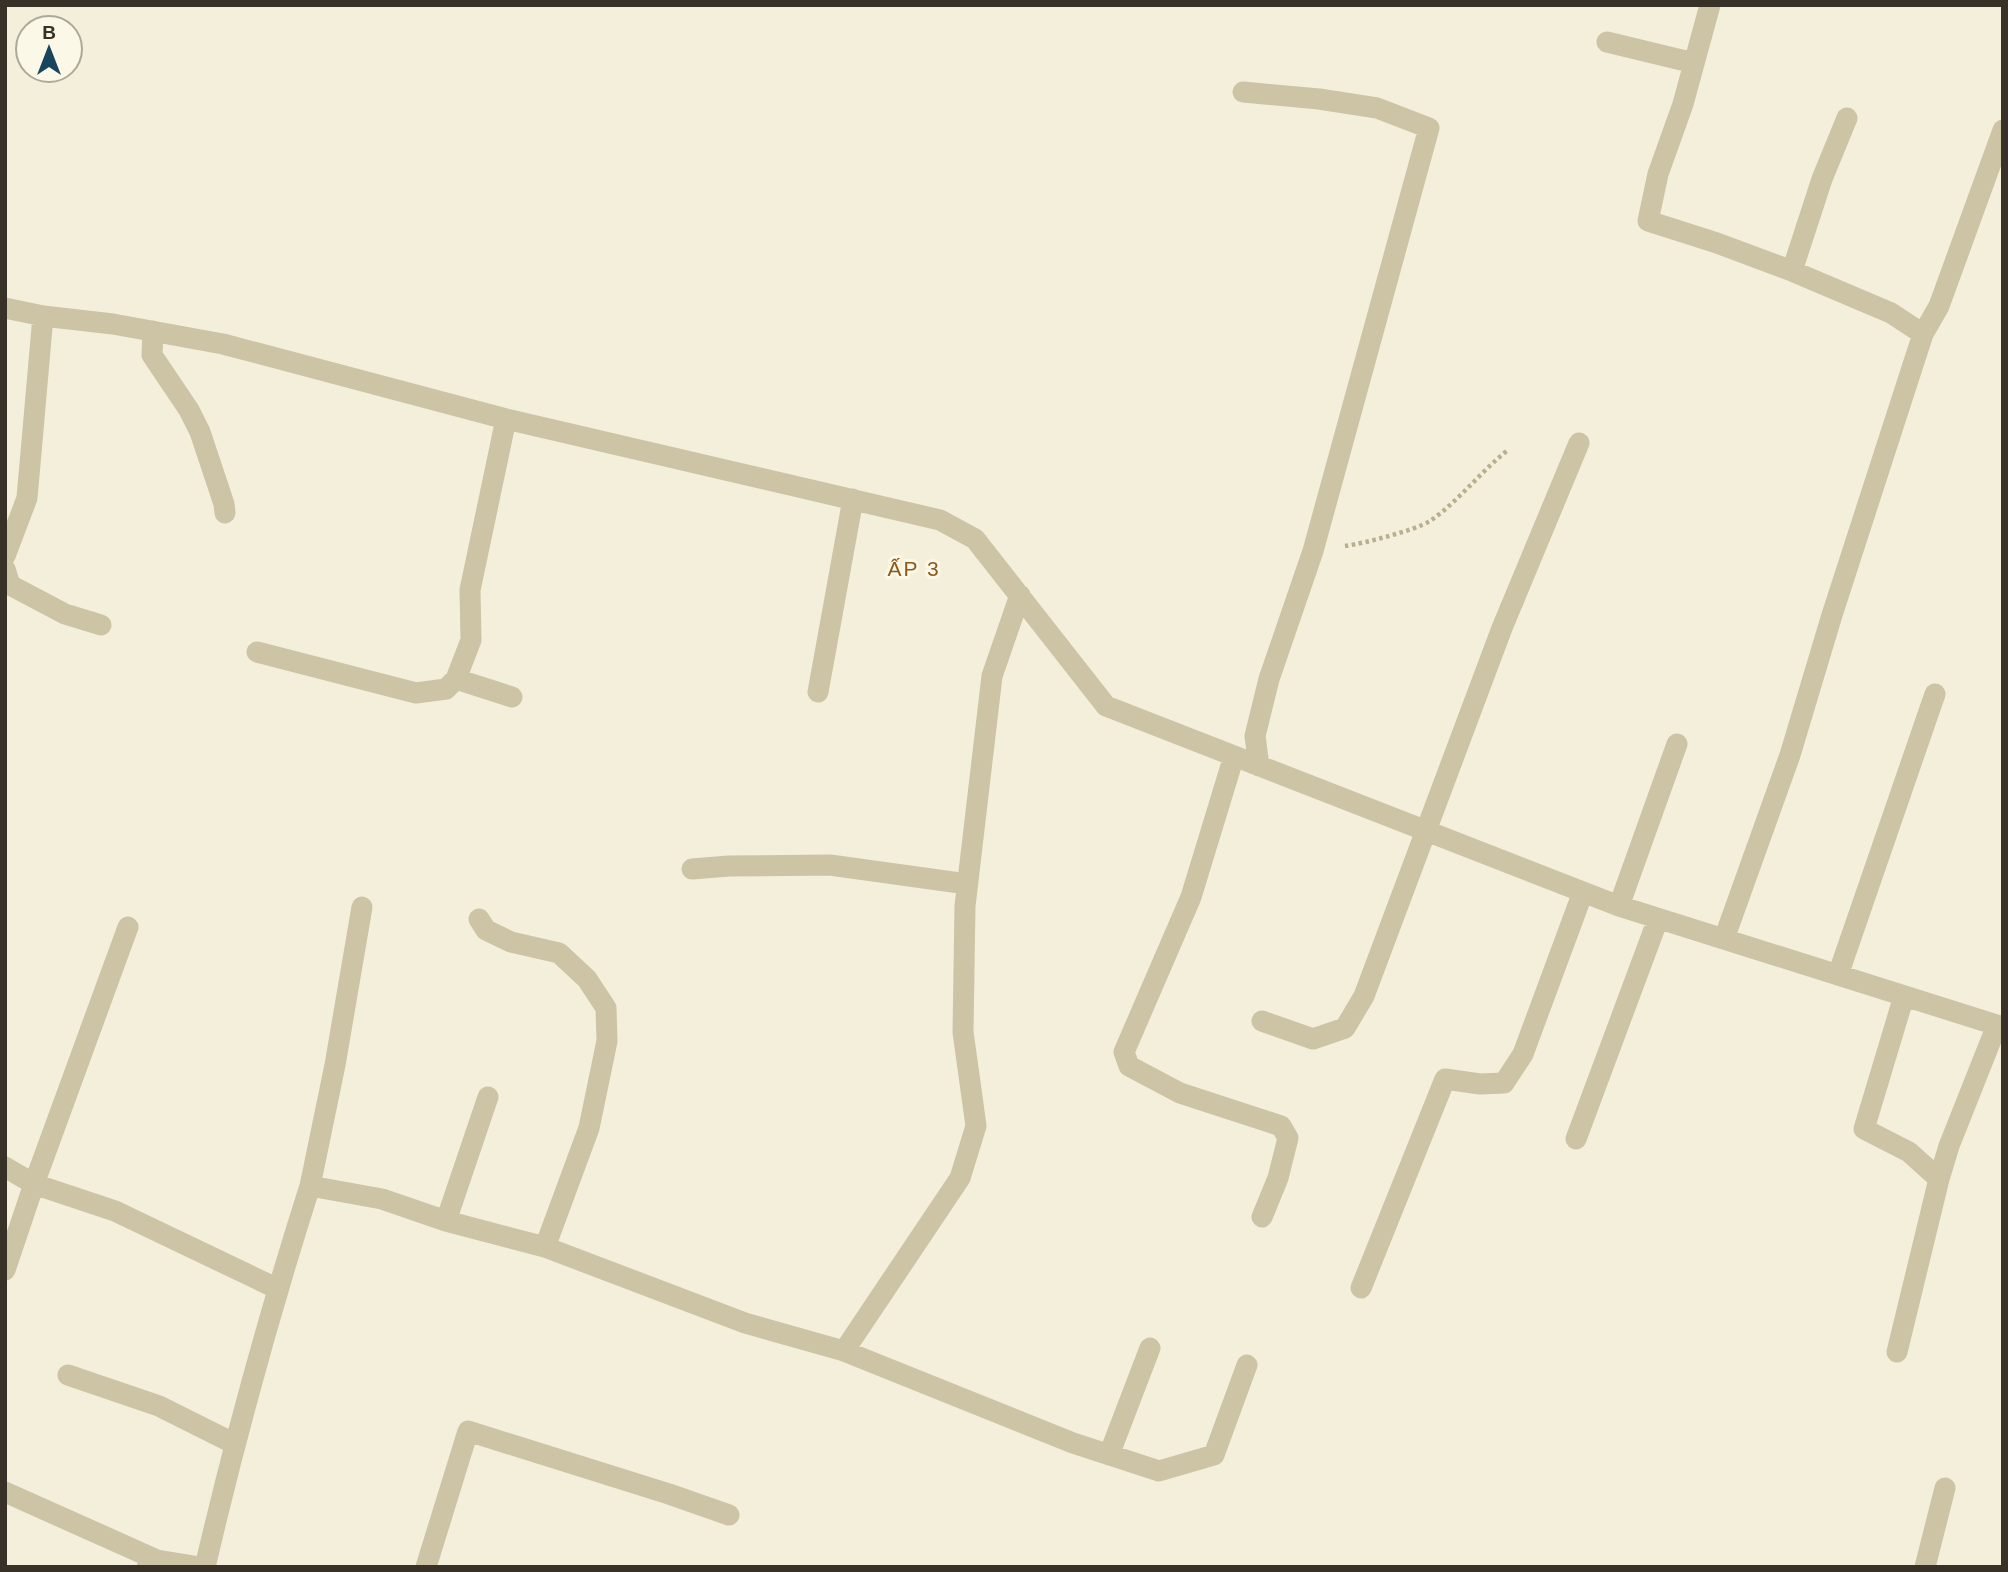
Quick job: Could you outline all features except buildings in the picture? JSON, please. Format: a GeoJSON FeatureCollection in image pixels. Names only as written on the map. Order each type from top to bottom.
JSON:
{"type":"FeatureCollection","features":[{"type":"Feature","properties":{"kind":"street"},"geometry":{"type":"LineString","coordinates":[[1710,5],[1658,174],[1648,221],[1792,271],[1891,313],[1923,334]]}},
{"type":"Feature","properties":{"kind":"street"},"geometry":{"type":"LineString","coordinates":[[1607,42],[1694,63]]}},
{"type":"Feature","properties":{"kind":"street"},"geometry":{"type":"LineString","coordinates":[[1243,92],[1377,108],[1429,128],[1313,551],[1269,679],[1255,736],[1259,766]]}},
{"type":"Feature","properties":{"kind":"street"},"geometry":{"type":"LineString","coordinates":[[1792,271],[1822,179],[1847,118]]}},
{"type":"Feature","properties":{"kind":"street"},"geometry":{"type":"LineString","coordinates":[[1724,939],[1790,755],[1832,615],[1923,334],[1940,306],[2003,130]]}},
{"type":"Feature","properties":{"kind":"street"},"geometry":{"type":"LineString","coordinates":[[5,308],[223,344],[506,419],[940,520],[975,539],[1106,706],[1619,906],[2000,1026],[1949,1146],[1897,1352]]}},
{"type":"Feature","properties":{"kind":"street"},"geometry":{"type":"LineString","coordinates":[[5,556],[27,498],[43,316]]}},
{"type":"Feature","properties":{"kind":"street"},"geometry":{"type":"LineString","coordinates":[[153,331],[152,355],[189,410],[200,432],[225,513]]}},
{"type":"Feature","properties":{"kind":"street"},"geometry":{"type":"LineString","coordinates":[[257,652],[416,693],[446,689],[456,679],[471,640],[470,590],[506,419]]}},
{"type":"Feature","properties":{"kind":"street"},"geometry":{"type":"LineString","coordinates":[[1262,1021],[1313,1039],[1345,1028],[1364,996],[1502,628],[1579,443]]}},
{"type":"Feature","properties":{"kind":"street"},"geometry":{"type":"LineString","coordinates":[[818,692],[853,499]]}},
{"type":"Feature","properties":{"kind":"street"},"geometry":{"type":"LineString","coordinates":[[5,569],[10,585],[65,614],[101,625]]}},
{"type":"Feature","properties":{"kind":"street"},"geometry":{"type":"LineString","coordinates":[[844,1351],[960,1178],[976,1126],[963,1032],[965,906],[992,676],[1020,595]]}},
{"type":"Feature","properties":{"kind":"street"},"geometry":{"type":"LineString","coordinates":[[456,679],[512,697]]}},
{"type":"Feature","properties":{"kind":"street"},"geometry":{"type":"LineString","coordinates":[[1838,975],[1935,694]]}},
{"type":"Feature","properties":{"kind":"street"},"geometry":{"type":"LineString","coordinates":[[1619,906],[1677,744]]}},
{"type":"Feature","properties":{"kind":"street"},"geometry":{"type":"LineString","coordinates":[[1234,756],[1191,898],[1124,1052],[1129,1066],[1180,1093],[1280,1126],[1288,1139],[1278,1178],[1262,1217]]}},
{"type":"Feature","properties":{"kind":"street"},"geometry":{"type":"LineString","coordinates":[[692,869],[830,865],[967,884]]}},
{"type":"Feature","properties":{"kind":"street"},"geometry":{"type":"LineString","coordinates":[[1361,1288],[1444,1079],[1480,1084],[1504,1083],[1523,1054],[1583,892]]}},
{"type":"Feature","properties":{"kind":"street"},"geometry":{"type":"LineString","coordinates":[[5,1492],[152,1563],[203,1567],[278,1289],[310,1186],[335,1065],[362,907]]}},
{"type":"Feature","properties":{"kind":"street"},"geometry":{"type":"LineString","coordinates":[[479,919],[486,930],[511,942],[559,953],[587,979],[606,1008],[607,1041],[589,1128],[545,1247]]}},
{"type":"Feature","properties":{"kind":"street"},"geometry":{"type":"LineString","coordinates":[[1576,1139],[1658,919]]}},
{"type":"Feature","properties":{"kind":"street"},"geometry":{"type":"LineString","coordinates":[[5,1270],[128,927]]}},
{"type":"Feature","properties":{"kind":"street"},"geometry":{"type":"LineString","coordinates":[[1904,996],[1864,1129],[1909,1152],[1939,1179]]}},
{"type":"Feature","properties":{"kind":"street"},"geometry":{"type":"LineString","coordinates":[[446,1221],[488,1097]]}},
{"type":"Feature","properties":{"kind":"street"},"geometry":{"type":"LineString","coordinates":[[5,1167],[34,1184],[115,1211],[278,1289]]}},
{"type":"Feature","properties":{"kind":"street"},"geometry":{"type":"LineString","coordinates":[[310,1186],[382,1199],[446,1221],[545,1247],[745,1323],[844,1351],[1073,1443],[1159,1471],[1214,1455],[1247,1365]]}},
{"type":"Feature","properties":{"kind":"street"},"geometry":{"type":"LineString","coordinates":[[1109,1455],[1150,1348]]}},
{"type":"Feature","properties":{"kind":"street"},"geometry":{"type":"LineString","coordinates":[[68,1375],[159,1406],[235,1444]]}},
{"type":"Feature","properties":{"kind":"street"},"geometry":{"type":"LineString","coordinates":[[426,1567],[468,1431],[729,1515]]}},
{"type":"Feature","properties":{"kind":"street"},"geometry":{"type":"LineString","coordinates":[[1925,1567],[1945,1488]]}},
{"type":"Feature","properties":{"kind":"path"},"geometry":{"type":"LineString","coordinates":[[1313,551],[1358,544],[1428,522],[1469,488],[1507,450]]}},
{"type":"Feature","properties":{"kind":"district","name":"ẤP 3"},"geometry":{"type":"Point","coordinates":[914,568]}}]}
